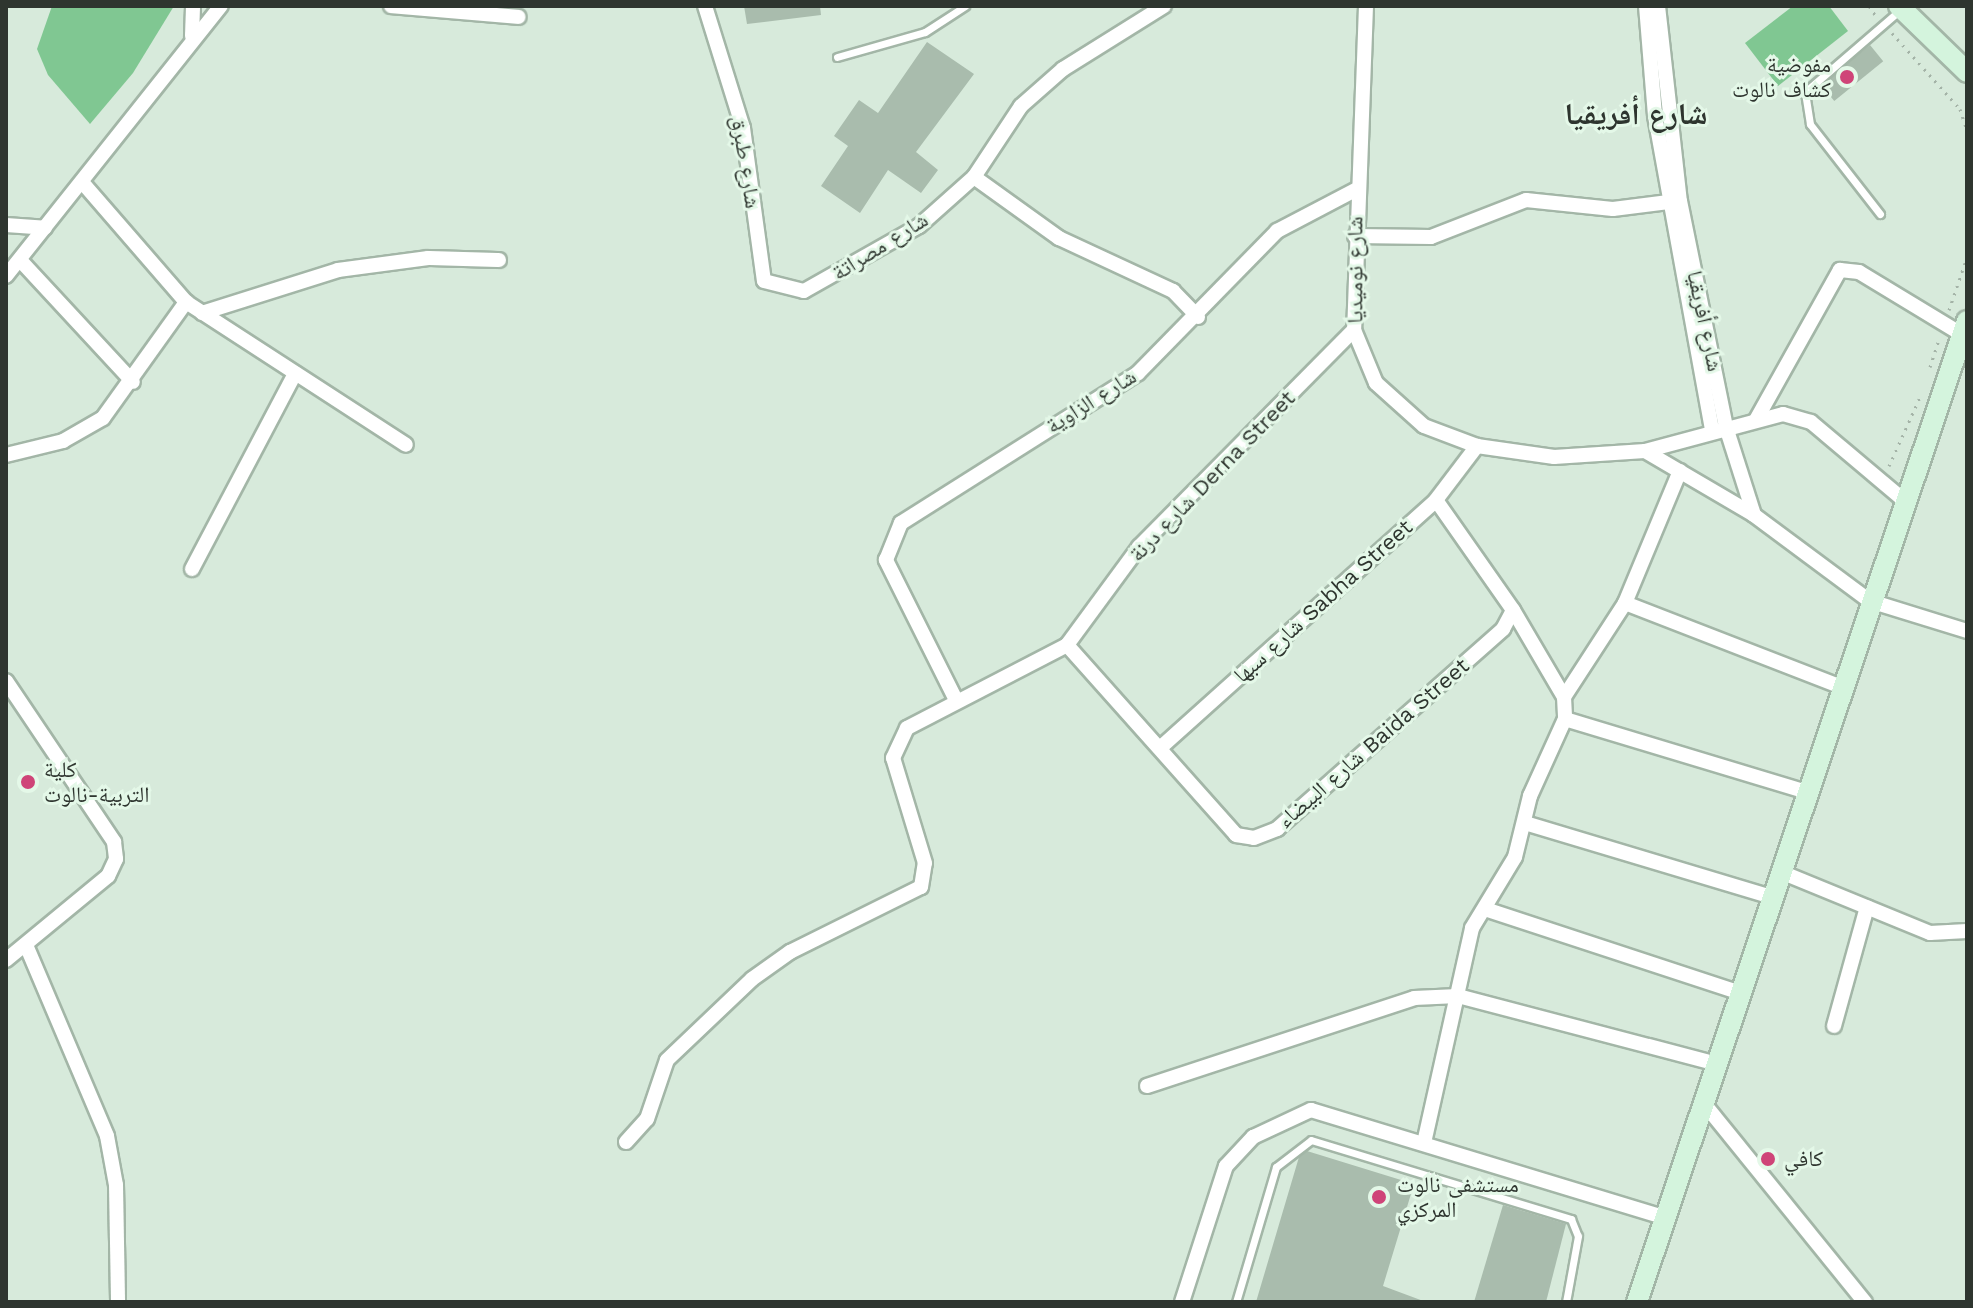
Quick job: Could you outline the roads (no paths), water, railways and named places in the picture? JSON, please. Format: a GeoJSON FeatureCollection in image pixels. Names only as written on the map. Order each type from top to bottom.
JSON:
{"type":"FeatureCollection","features":[{"type":"Feature","properties":{"kind":"main road"},"geometry":{"type":"LineString","coordinates":[[1901,7],[1967,72]]}},
{"type":"Feature","properties":{"kind":"main road"},"geometry":{"type":"LineString","coordinates":[[1637,1302],[1702,1101],[1743,994],[1870,601],[1906,502],[1958,327]]}},
{"type":"Feature","properties":{"kind":"street"},"geometry":{"type":"LineString","coordinates":[[192,36],[193,6]]}},
{"type":"Feature","properties":{"kind":"street"},"geometry":{"type":"LineString","coordinates":[[6,276],[82,182],[192,36],[221,6]]}},
{"type":"Feature","properties":{"kind":"street"},"geometry":{"type":"LineString","coordinates":[[391,6],[519,17]]}},
{"type":"Feature","properties":{"kind":"street","name":"شارع طبرق"},"geometry":{"type":"LineString","coordinates":[[705,6],[743,128],[764,281],[804,291]]}},
{"type":"Feature","properties":{"kind":"street","name":"شارع مصراتة"},"geometry":{"type":"LineString","coordinates":[[804,291],[919,226],[974,177],[1021,106],[1063,69],[1164,6]]}},
{"type":"Feature","properties":{"kind":"street","name":"شارع نوميديا"},"geometry":{"type":"LineString","coordinates":[[1366,6],[1355,190],[1354,330],[1376,383],[1424,426],[1477,446],[1554,457],[1645,451],[1719,429]]}},
{"type":"Feature","properties":{"kind":"street","name":"شارع أفريقيا"},"geometry":{"type":"LineString","coordinates":[[1646,6],[1675,201],[1719,429]]}},
{"type":"Feature","properties":{"kind":"street","name":"شارع أفريقيا"},"geometry":{"type":"LineString","coordinates":[[1658,6],[1675,201]]}},
{"type":"Feature","properties":{"kind":"street"},"geometry":{"type":"LineString","coordinates":[[974,177],[1069,244],[1162,285],[1198,317]]}},
{"type":"Feature","properties":{"kind":"street"},"geometry":{"type":"LineString","coordinates":[[82,182],[186,302],[406,445]]}},
{"type":"Feature","properties":{"kind":"street","name":"شارع الزاوية"},"geometry":{"type":"LineString","coordinates":[[956,700],[897,589],[886,560],[901,523],[1138,373],[1198,317],[1277,231],[1355,190]]}},
{"type":"Feature","properties":{"kind":"street"},"geometry":{"type":"LineString","coordinates":[[1355,236],[1431,237],[1526,200],[1613,209],[1675,201]]}},
{"type":"Feature","properties":{"kind":"street"},"geometry":{"type":"LineString","coordinates":[[6,225],[45,228]]}},
{"type":"Feature","properties":{"kind":"street"},"geometry":{"type":"LineString","coordinates":[[202,313],[338,270],[428,258],[499,260]]}},
{"type":"Feature","properties":{"kind":"street"},"geometry":{"type":"LineString","coordinates":[[20,260],[133,382]]}},
{"type":"Feature","properties":{"kind":"street"},"geometry":{"type":"LineString","coordinates":[[1756,420],[1840,270],[1859,272],[1958,327]]}},
{"type":"Feature","properties":{"kind":"street"},"geometry":{"type":"LineString","coordinates":[[6,455],[63,441],[103,418],[133,382],[186,302]]}},
{"type":"Feature","properties":{"kind":"street","name":"شارع درنة Derna Street"},"geometry":{"type":"LineString","coordinates":[[626,1142],[647,1119],[667,1060],[752,979],[790,952],[921,887],[925,863],[893,758],[896,741],[907,728],[1067,645],[1139,547],[1354,330]]}},
{"type":"Feature","properties":{"kind":"street"},"geometry":{"type":"LineString","coordinates":[[192,569],[295,374]]}},
{"type":"Feature","properties":{"kind":"street"},"geometry":{"type":"LineString","coordinates":[[1754,515],[1719,429],[1783,414],[1811,422],[1906,502]]}},
{"type":"Feature","properties":{"kind":"street","name":"شارع سبها Sabha Street"},"geometry":{"type":"LineString","coordinates":[[1160,748],[1436,500],[1477,446]]}},
{"type":"Feature","properties":{"kind":"street"},"geometry":{"type":"LineString","coordinates":[[1645,451],[1754,515],[1870,601],[1967,631]]}},
{"type":"Feature","properties":{"kind":"street"},"geometry":{"type":"LineString","coordinates":[[1564,697],[1625,603],[1680,471]]}},
{"type":"Feature","properties":{"kind":"street"},"geometry":{"type":"LineString","coordinates":[[1424,1143],[1472,928],[1515,857],[1565,719],[1564,697],[1513,610],[1436,500]]}},
{"type":"Feature","properties":{"kind":"street"},"geometry":{"type":"LineString","coordinates":[[1625,603],[1842,687]]}},
{"type":"Feature","properties":{"kind":"street","name":"شارع البيضاء Baida Street"},"geometry":{"type":"LineString","coordinates":[[1067,645],[1236,835],[1254,838],[1277,829],[1503,629],[1513,610]]}},
{"type":"Feature","properties":{"kind":"street"},"geometry":{"type":"LineString","coordinates":[[6,681],[114,842],[108,876],[6,960]]}},
{"type":"Feature","properties":{"kind":"street"},"geometry":{"type":"LineString","coordinates":[[1565,719],[1807,792]]}},
{"type":"Feature","properties":{"kind":"street"},"geometry":{"type":"LineString","coordinates":[[1525,823],[1772,897]]}},
{"type":"Feature","properties":{"kind":"street"},"geometry":{"type":"LineString","coordinates":[[1781,872],[1930,933],[1967,931]]}},
{"type":"Feature","properties":{"kind":"street"},"geometry":{"type":"LineString","coordinates":[[1834,1026],[1867,907]]}},
{"type":"Feature","properties":{"kind":"street"},"geometry":{"type":"LineString","coordinates":[[1485,909],[1743,994]]}},
{"type":"Feature","properties":{"kind":"street"},"geometry":{"type":"LineString","coordinates":[[26,945],[107,1136],[116,1185],[118,1302]]}},
{"type":"Feature","properties":{"kind":"street"},"geometry":{"type":"LineString","coordinates":[[1147,1086],[1414,998],[1458,996],[1717,1064]]}},
{"type":"Feature","properties":{"kind":"street"},"geometry":{"type":"LineString","coordinates":[[1702,1101],[1865,1302]]}},
{"type":"Feature","properties":{"kind":"street"},"geometry":{"type":"LineString","coordinates":[[1182,1302],[1226,1166],[1253,1137],[1311,1110],[1663,1217]]}},
{"type":"Feature","properties":{"kind":"lane"},"geometry":{"type":"LineString","coordinates":[[837,57],[925,32],[965,6]]}},
{"type":"Feature","properties":{"kind":"lane"},"geometry":{"type":"LineString","coordinates":[[1880,214],[1804,110],[1805,92],[1901,7]]}},
{"type":"Feature","properties":{"kind":"lane"},"geometry":{"type":"LineString","coordinates":[[1236,1302],[1276,1167],[1311,1140],[1571,1219],[1578,1236],[1566,1302]]}},
{"type":"Feature","properties":{"kind":"place","name":"مفوضية كشاف نالوت"},"geometry":{"type":"Point","coordinates":[1847,77]}},
{"type":"Feature","properties":{"kind":"place","name":"كلية التربية-نالوت"},"geometry":{"type":"Point","coordinates":[28,782]}},
{"type":"Feature","properties":{"kind":"place","name":"كافي"},"geometry":{"type":"Point","coordinates":[1768,1159]}},
{"type":"Feature","properties":{"kind":"place","name":"مستشفى نالوت المركزي"},"geometry":{"type":"Point","coordinates":[1379,1197]}},
{"type":"Feature","properties":{"kind":"district","name":"شارع أفريقيا"},"geometry":{"type":"Point","coordinates":[1636,114]}}]}
